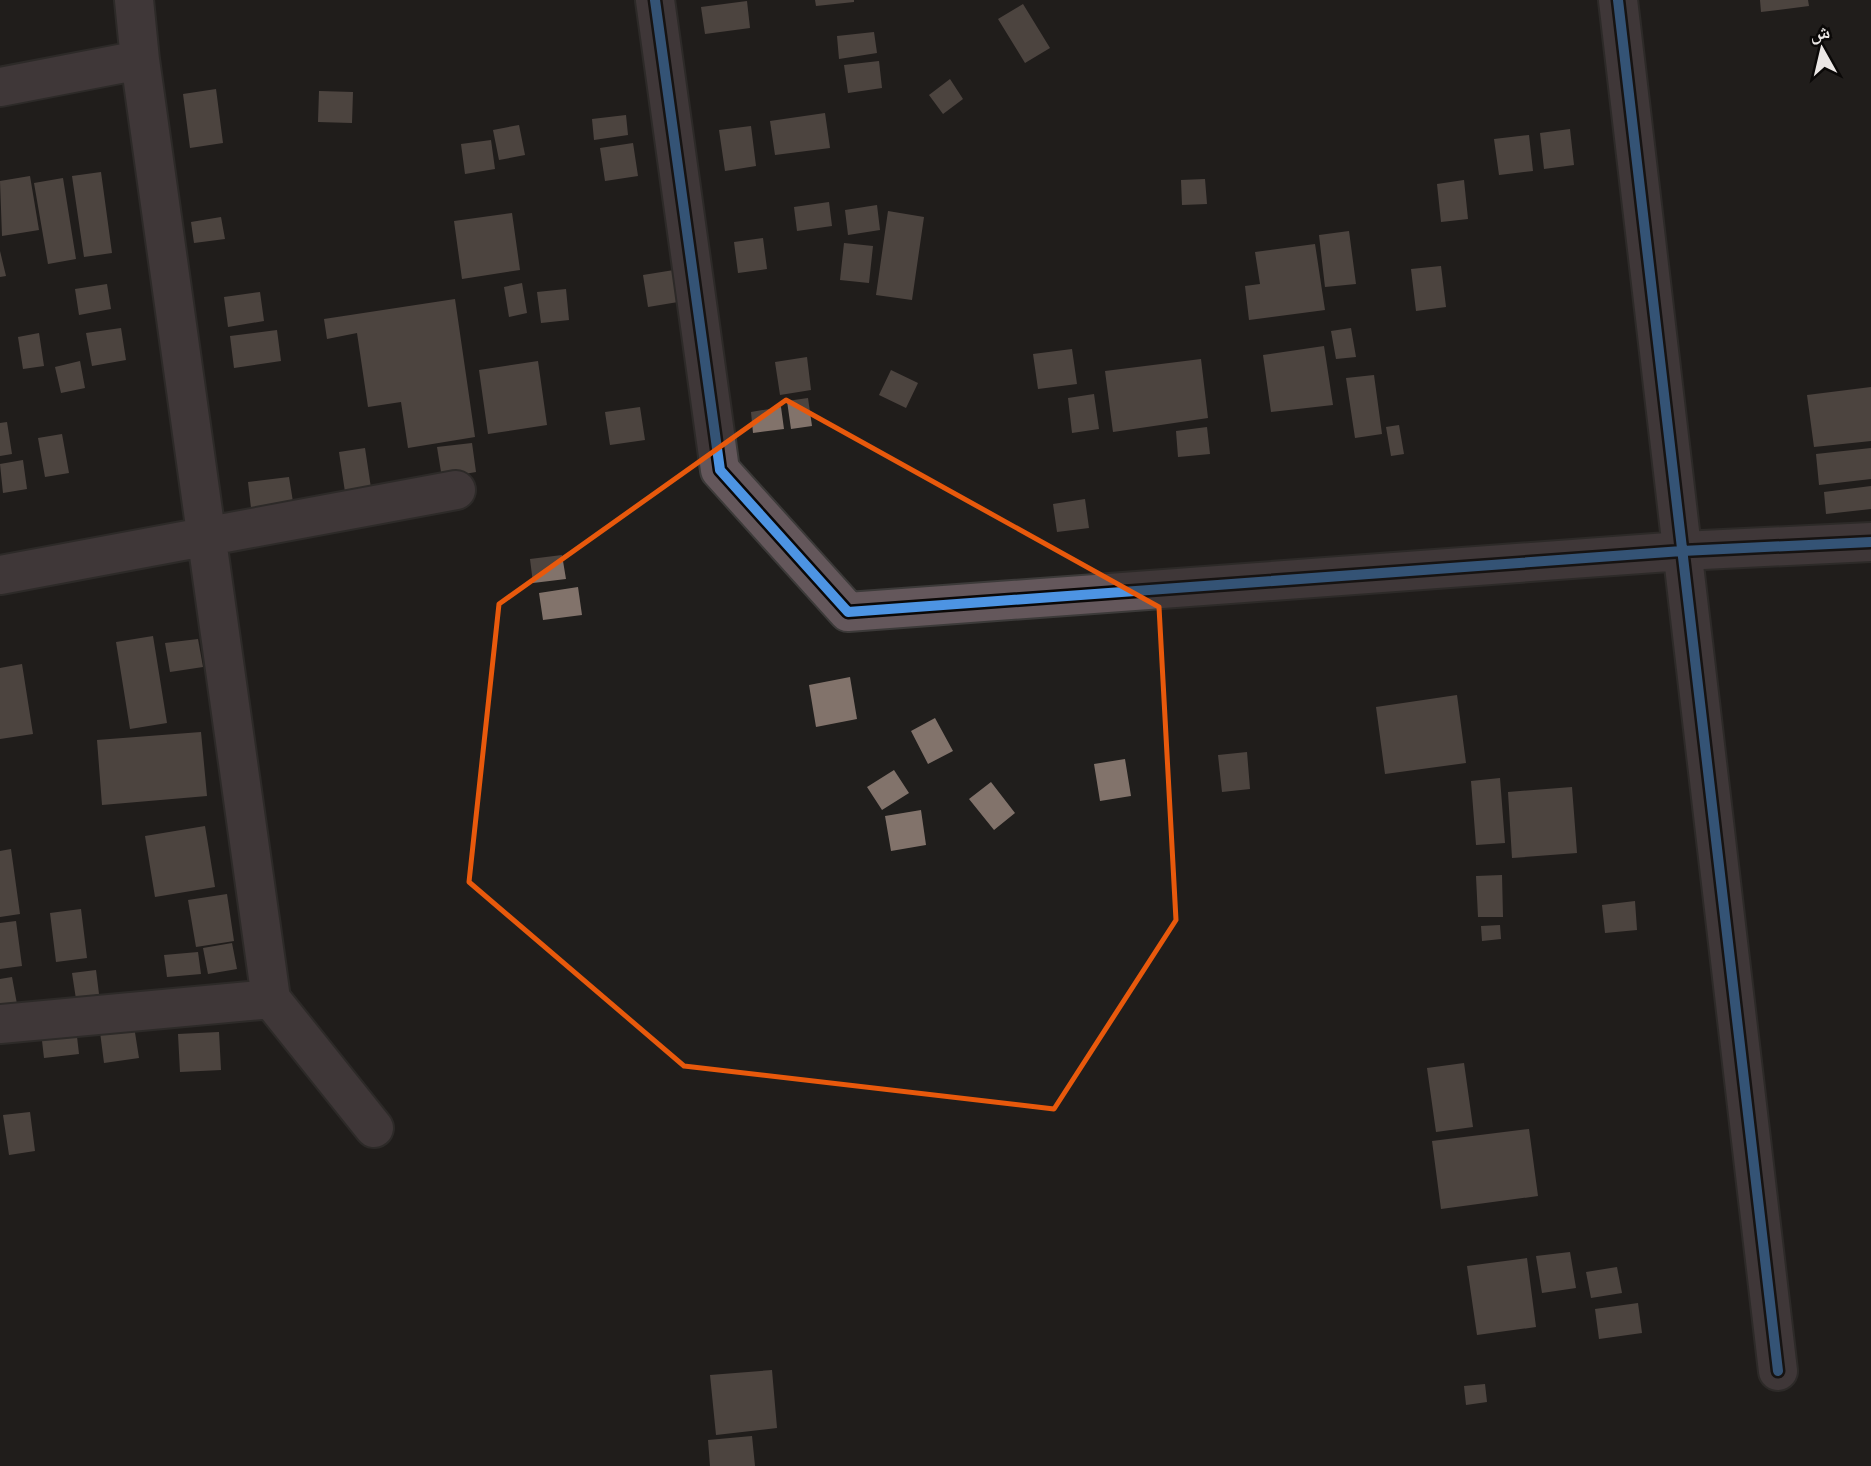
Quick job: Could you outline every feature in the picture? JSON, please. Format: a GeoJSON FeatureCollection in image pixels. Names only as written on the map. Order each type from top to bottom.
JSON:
{"type":"FeatureCollection","features":[{"type":"Feature","properties":{"kind":"street"},"geometry":{"type":"LineString","coordinates":[[134,0],[205,538],[271,999],[374,1128]]}},
{"type":"Feature","properties":{"kind":"street"},"geometry":{"type":"LineString","coordinates":[[655,0],[720,470],[848,612],[1682,551],[1871,542]]}},
{"type":"Feature","properties":{"kind":"street"},"geometry":{"type":"LineString","coordinates":[[1618,0],[1778,1371]]}},
{"type":"Feature","properties":{"kind":"street"},"geometry":{"type":"LineString","coordinates":[[0,88],[140,60]]}},
{"type":"Feature","properties":{"kind":"street"},"geometry":{"type":"LineString","coordinates":[[0,575],[456,491]]}},
{"type":"Feature","properties":{"kind":"street"},"geometry":{"type":"LineString","coordinates":[[0,1024],[271,999]]}},
{"type":"Feature","properties":{"kind":"highlighted area"},"geometry":{"type":"Polygon","coordinates":[[[786,400],[1159,607],[1176,920],[1054,1109],[684,1066],[469,882],[499,604],[786,400]]]}},
{"type":"Feature","properties":{"kind":"building"},"geometry":{"type":"Polygon","coordinates":[[[815,0],[854,0],[854,2],[816,6],[815,0]]]}},
{"type":"Feature","properties":{"kind":"building"},"geometry":{"type":"Polygon","coordinates":[[[1760,0],[1808,0],[1809,6],[1761,12],[1760,0]]]}},
{"type":"Feature","properties":{"kind":"building"},"geometry":{"type":"Polygon","coordinates":[[[747,1],[750,28],[705,34],[701,7],[747,1]]]}},
{"type":"Feature","properties":{"kind":"building"},"geometry":{"type":"Polygon","coordinates":[[[1023,4],[1050,48],[1025,63],[998,19],[1023,4]]]}},
{"type":"Feature","properties":{"kind":"building"},"geometry":{"type":"Polygon","coordinates":[[[874,32],[877,53],[839,59],[837,36],[874,32]]]}},
{"type":"Feature","properties":{"kind":"building"},"geometry":{"type":"Polygon","coordinates":[[[879,61],[882,88],[848,93],[844,65],[879,61]]]}},
{"type":"Feature","properties":{"kind":"building"},"geometry":{"type":"Polygon","coordinates":[[[950,79],[963,99],[943,114],[929,95],[950,79]]]}},
{"type":"Feature","properties":{"kind":"building"},"geometry":{"type":"Polygon","coordinates":[[[216,89],[223,143],[190,148],[183,94],[216,89]]]}},
{"type":"Feature","properties":{"kind":"building"},"geometry":{"type":"Polygon","coordinates":[[[319,91],[353,92],[352,123],[318,122],[319,91]]]}},
{"type":"Feature","properties":{"kind":"building"},"geometry":{"type":"Polygon","coordinates":[[[825,113],[830,148],[775,155],[770,121],[825,113]]]}},
{"type":"Feature","properties":{"kind":"building"},"geometry":{"type":"Polygon","coordinates":[[[626,115],[628,135],[594,140],[592,119],[626,115]]]}},
{"type":"Feature","properties":{"kind":"building"},"geometry":{"type":"Polygon","coordinates":[[[519,125],[525,155],[499,160],[493,130],[519,125]]]}},
{"type":"Feature","properties":{"kind":"building"},"geometry":{"type":"Polygon","coordinates":[[[751,126],[756,166],[725,171],[719,130],[751,126]]]}},
{"type":"Feature","properties":{"kind":"building"},"geometry":{"type":"Polygon","coordinates":[[[1570,129],[1574,165],[1544,169],[1540,133],[1570,129]]]}},
{"type":"Feature","properties":{"kind":"building"},"geometry":{"type":"Polygon","coordinates":[[[1529,135],[1533,171],[1499,175],[1494,139],[1529,135]]]}},
{"type":"Feature","properties":{"kind":"building"},"geometry":{"type":"Polygon","coordinates":[[[491,140],[495,169],[465,174],[461,144],[491,140]]]}},
{"type":"Feature","properties":{"kind":"building"},"geometry":{"type":"Polygon","coordinates":[[[633,143],[638,176],[605,181],[600,148],[633,143]]]}},
{"type":"Feature","properties":{"kind":"building"},"geometry":{"type":"Polygon","coordinates":[[[101,172],[112,253],[84,257],[72,176],[101,172]]]}},
{"type":"Feature","properties":{"kind":"building"},"geometry":{"type":"Polygon","coordinates":[[[30,176],[39,230],[2,236],[0,181],[30,176]]]}},
{"type":"Feature","properties":{"kind":"building"},"geometry":{"type":"Polygon","coordinates":[[[63,178],[76,259],[48,264],[34,183],[63,178]]]}},
{"type":"Feature","properties":{"kind":"building"},"geometry":{"type":"Polygon","coordinates":[[[1205,179],[1207,204],[1182,205],[1181,180],[1205,179]]]}},
{"type":"Feature","properties":{"kind":"building"},"geometry":{"type":"Polygon","coordinates":[[[1464,180],[1468,219],[1441,222],[1437,184],[1464,180]]]}},
{"type":"Feature","properties":{"kind":"building"},"geometry":{"type":"Polygon","coordinates":[[[829,202],[832,226],[797,231],[794,207],[829,202]]]}},
{"type":"Feature","properties":{"kind":"building"},"geometry":{"type":"Polygon","coordinates":[[[877,205],[880,230],[848,235],[845,210],[877,205]]]}},
{"type":"Feature","properties":{"kind":"building"},"geometry":{"type":"Polygon","coordinates":[[[888,211],[924,217],[912,300],[876,295],[888,211]]]}},
{"type":"Feature","properties":{"kind":"building"},"geometry":{"type":"Polygon","coordinates":[[[512,213],[520,270],[462,279],[454,221],[512,213]]]}},
{"type":"Feature","properties":{"kind":"building"},"geometry":{"type":"Polygon","coordinates":[[[221,217],[225,239],[194,243],[191,222],[221,217]]]}},
{"type":"Feature","properties":{"kind":"building"},"geometry":{"type":"Polygon","coordinates":[[[1349,231],[1356,284],[1325,287],[1319,235],[1349,231]]]}},
{"type":"Feature","properties":{"kind":"building"},"geometry":{"type":"Polygon","coordinates":[[[763,238],[767,269],[738,273],[734,242],[763,238]]]}},
{"type":"Feature","properties":{"kind":"building"},"geometry":{"type":"Polygon","coordinates":[[[844,243],[873,246],[869,283],[840,280],[844,243]]]}},
{"type":"Feature","properties":{"kind":"building"},"geometry":{"type":"Polygon","coordinates":[[[1315,244],[1325,310],[1249,320],[1245,286],[1260,284],[1255,252],[1315,244]]]}},
{"type":"Feature","properties":{"kind":"building"},"geometry":{"type":"Polygon","coordinates":[[[0,251],[6,276],[0,277],[0,251]]]}},
{"type":"Feature","properties":{"kind":"building"},"geometry":{"type":"Polygon","coordinates":[[[1441,266],[1446,307],[1416,311],[1411,269],[1441,266]]]}},
{"type":"Feature","properties":{"kind":"building"},"geometry":{"type":"Polygon","coordinates":[[[674,270],[678,302],[648,307],[643,275],[674,270]]]}},
{"type":"Feature","properties":{"kind":"building"},"geometry":{"type":"Polygon","coordinates":[[[522,283],[527,313],[509,317],[504,287],[522,283]]]}},
{"type":"Feature","properties":{"kind":"building"},"geometry":{"type":"Polygon","coordinates":[[[107,284],[111,309],[79,315],[75,289],[107,284]]]}},
{"type":"Feature","properties":{"kind":"building"},"geometry":{"type":"Polygon","coordinates":[[[566,289],[569,320],[541,323],[537,292],[566,289]]]}},
{"type":"Feature","properties":{"kind":"building"},"geometry":{"type":"Polygon","coordinates":[[[260,292],[264,321],[228,327],[224,297],[260,292]]]}},
{"type":"Feature","properties":{"kind":"building"},"geometry":{"type":"Polygon","coordinates":[[[455,299],[475,437],[408,448],[401,402],[368,407],[357,333],[327,339],[324,319],[455,299]]]}},
{"type":"Feature","properties":{"kind":"building"},"geometry":{"type":"Polygon","coordinates":[[[121,328],[126,360],[92,366],[86,333],[121,328]]]}},
{"type":"Feature","properties":{"kind":"building"},"geometry":{"type":"Polygon","coordinates":[[[1351,328],[1356,357],[1336,359],[1331,331],[1351,328]]]}},
{"type":"Feature","properties":{"kind":"building"},"geometry":{"type":"Polygon","coordinates":[[[277,330],[281,361],[234,368],[230,336],[277,330]]]}},
{"type":"Feature","properties":{"kind":"building"},"geometry":{"type":"Polygon","coordinates":[[[39,333],[44,366],[23,369],[18,337],[39,333]]]}},
{"type":"Feature","properties":{"kind":"building"},"geometry":{"type":"Polygon","coordinates":[[[1324,346],[1333,405],[1271,412],[1263,355],[1324,346]]]}},
{"type":"Feature","properties":{"kind":"building"},"geometry":{"type":"Polygon","coordinates":[[[1072,349],[1077,384],[1038,389],[1033,354],[1072,349]]]}},
{"type":"Feature","properties":{"kind":"building"},"geometry":{"type":"Polygon","coordinates":[[[807,357],[811,390],[780,395],[775,362],[807,357]]]}},
{"type":"Feature","properties":{"kind":"building"},"geometry":{"type":"Polygon","coordinates":[[[1201,359],[1208,418],[1113,432],[1105,371],[1201,359]]]}},
{"type":"Feature","properties":{"kind":"building"},"geometry":{"type":"Polygon","coordinates":[[[80,361],[85,388],[61,393],[55,367],[80,361]]]}},
{"type":"Feature","properties":{"kind":"building"},"geometry":{"type":"Polygon","coordinates":[[[538,361],[547,425],[488,434],[479,370],[538,361]]]}},
{"type":"Feature","properties":{"kind":"building"},"geometry":{"type":"Polygon","coordinates":[[[891,370],[918,383],[906,408],[879,395],[891,370]]]}},
{"type":"Feature","properties":{"kind":"building"},"geometry":{"type":"Polygon","coordinates":[[[1374,375],[1382,434],[1355,438],[1346,378],[1374,375]]]}},
{"type":"Feature","properties":{"kind":"building"},"geometry":{"type":"Polygon","coordinates":[[[1871,387],[1871,441],[1814,447],[1807,395],[1871,387]]]}},
{"type":"Feature","properties":{"kind":"building"},"geometry":{"type":"Polygon","coordinates":[[[1094,394],[1099,429],[1072,433],[1068,398],[1094,394]]]}},
{"type":"Feature","properties":{"kind":"building"},"geometry":{"type":"Polygon","coordinates":[[[808,398],[812,426],[791,429],[787,401],[808,398]]]}},
{"type":"Feature","properties":{"kind":"building"},"geometry":{"type":"Polygon","coordinates":[[[640,407],[645,440],[610,445],[605,412],[640,407]]]}},
{"type":"Feature","properties":{"kind":"building"},"geometry":{"type":"Polygon","coordinates":[[[781,407],[784,429],[753,433],[751,412],[781,407]]]}},
{"type":"Feature","properties":{"kind":"building"},"geometry":{"type":"Polygon","coordinates":[[[7,422],[12,454],[0,456],[0,423],[7,422]]]}},
{"type":"Feature","properties":{"kind":"building"},"geometry":{"type":"Polygon","coordinates":[[[1399,425],[1404,454],[1391,456],[1386,427],[1399,425]]]}},
{"type":"Feature","properties":{"kind":"building"},"geometry":{"type":"Polygon","coordinates":[[[1207,427],[1210,454],[1178,457],[1176,431],[1207,427]]]}},
{"type":"Feature","properties":{"kind":"building"},"geometry":{"type":"Polygon","coordinates":[[[62,434],[69,473],[45,477],[38,438],[62,434]]]}},
{"type":"Feature","properties":{"kind":"building"},"geometry":{"type":"Polygon","coordinates":[[[472,443],[476,472],[442,478],[437,447],[472,443]]]}},
{"type":"Feature","properties":{"kind":"building"},"geometry":{"type":"Polygon","coordinates":[[[365,448],[371,488],[345,492],[339,452],[365,448]]]}},
{"type":"Feature","properties":{"kind":"building"},"geometry":{"type":"Polygon","coordinates":[[[1871,448],[1871,479],[1819,485],[1816,454],[1871,448]]]}},
{"type":"Feature","properties":{"kind":"building"},"geometry":{"type":"Polygon","coordinates":[[[23,460],[27,489],[3,493],[0,464],[23,460]]]}},
{"type":"Feature","properties":{"kind":"building"},"geometry":{"type":"Polygon","coordinates":[[[289,477],[293,502],[251,508],[248,482],[289,477]]]}},
{"type":"Feature","properties":{"kind":"building"},"geometry":{"type":"Polygon","coordinates":[[[1871,486],[1871,509],[1826,514],[1824,492],[1871,486]]]}},
{"type":"Feature","properties":{"kind":"building"},"geometry":{"type":"Polygon","coordinates":[[[1085,499],[1089,528],[1057,532],[1053,504],[1085,499]]]}},
{"type":"Feature","properties":{"kind":"building"},"geometry":{"type":"Polygon","coordinates":[[[562,555],[566,579],[533,583],[530,559],[562,555]]]}},
{"type":"Feature","properties":{"kind":"building"},"geometry":{"type":"Polygon","coordinates":[[[578,587],[582,615],[543,620],[539,593],[578,587]]]}},
{"type":"Feature","properties":{"kind":"building"},"geometry":{"type":"Polygon","coordinates":[[[153,636],[167,723],[130,729],[116,642],[153,636]]]}},
{"type":"Feature","properties":{"kind":"building"},"geometry":{"type":"Polygon","coordinates":[[[198,639],[203,667],[170,672],[165,643],[198,639]]]}},
{"type":"Feature","properties":{"kind":"building"},"geometry":{"type":"Polygon","coordinates":[[[22,664],[33,734],[0,739],[0,668],[22,664]]]}},
{"type":"Feature","properties":{"kind":"building"},"geometry":{"type":"Polygon","coordinates":[[[850,677],[857,719],[816,727],[809,685],[850,677]]]}},
{"type":"Feature","properties":{"kind":"building"},"geometry":{"type":"Polygon","coordinates":[[[1457,695],[1466,763],[1385,774],[1376,707],[1457,695]]]}},
{"type":"Feature","properties":{"kind":"building"},"geometry":{"type":"Polygon","coordinates":[[[935,718],[953,751],[928,764],[911,731],[935,718]]]}},
{"type":"Feature","properties":{"kind":"building"},"geometry":{"type":"Polygon","coordinates":[[[201,732],[207,796],[102,805],[97,740],[201,732]]]}},
{"type":"Feature","properties":{"kind":"building"},"geometry":{"type":"Polygon","coordinates":[[[1247,752],[1250,789],[1222,792],[1218,755],[1247,752]]]}},
{"type":"Feature","properties":{"kind":"building"},"geometry":{"type":"Polygon","coordinates":[[[1125,759],[1131,796],[1100,801],[1094,764],[1125,759]]]}},
{"type":"Feature","properties":{"kind":"building"},"geometry":{"type":"Polygon","coordinates":[[[894,770],[909,793],[882,810],[867,787],[894,770]]]}},
{"type":"Feature","properties":{"kind":"building"},"geometry":{"type":"Polygon","coordinates":[[[1500,778],[1505,843],[1476,845],[1471,781],[1500,778]]]}},
{"type":"Feature","properties":{"kind":"building"},"geometry":{"type":"Polygon","coordinates":[[[991,782],[1015,813],[994,830],[969,799],[991,782]]]}},
{"type":"Feature","properties":{"kind":"building"},"geometry":{"type":"Polygon","coordinates":[[[1572,787],[1577,853],[1512,858],[1508,792],[1572,787]]]}},
{"type":"Feature","properties":{"kind":"building"},"geometry":{"type":"Polygon","coordinates":[[[921,810],[926,845],[891,851],[885,816],[921,810]]]}},
{"type":"Feature","properties":{"kind":"building"},"geometry":{"type":"Polygon","coordinates":[[[205,826],[215,887],[155,897],[145,836],[205,826]]]}},
{"type":"Feature","properties":{"kind":"building"},"geometry":{"type":"Polygon","coordinates":[[[11,849],[20,914],[0,917],[0,851],[11,849]]]}},
{"type":"Feature","properties":{"kind":"building"},"geometry":{"type":"Polygon","coordinates":[[[1502,875],[1503,917],[1478,917],[1476,876],[1502,875]]]}},
{"type":"Feature","properties":{"kind":"building"},"geometry":{"type":"Polygon","coordinates":[[[227,894],[234,941],[196,947],[188,900],[227,894]]]}},
{"type":"Feature","properties":{"kind":"building"},"geometry":{"type":"Polygon","coordinates":[[[1635,901],[1637,930],[1605,933],[1602,905],[1635,901]]]}},
{"type":"Feature","properties":{"kind":"building"},"geometry":{"type":"Polygon","coordinates":[[[81,909],[87,958],[56,962],[50,913],[81,909]]]}},
{"type":"Feature","properties":{"kind":"building"},"geometry":{"type":"Polygon","coordinates":[[[16,921],[22,966],[0,969],[0,923],[16,921]]]}},
{"type":"Feature","properties":{"kind":"building"},"geometry":{"type":"Polygon","coordinates":[[[1500,925],[1501,939],[1482,941],[1481,926],[1500,925]]]}},
{"type":"Feature","properties":{"kind":"building"},"geometry":{"type":"Polygon","coordinates":[[[232,943],[237,969],[208,974],[203,948],[232,943]]]}},
{"type":"Feature","properties":{"kind":"building"},"geometry":{"type":"Polygon","coordinates":[[[198,952],[201,974],[167,977],[164,955],[198,952]]]}},
{"type":"Feature","properties":{"kind":"building"},"geometry":{"type":"Polygon","coordinates":[[[96,970],[99,994],[76,999],[72,973],[96,970]]]}},
{"type":"Feature","properties":{"kind":"building"},"geometry":{"type":"Polygon","coordinates":[[[12,977],[17,1004],[0,1007],[0,979],[12,977]]]}},
{"type":"Feature","properties":{"kind":"building"},"geometry":{"type":"Polygon","coordinates":[[[133,1020],[139,1058],[104,1063],[99,1024],[133,1020]]]}},
{"type":"Feature","properties":{"kind":"building"},"geometry":{"type":"Polygon","coordinates":[[[76,1028],[79,1054],[44,1058],[41,1032],[76,1028]]]}},
{"type":"Feature","properties":{"kind":"building"},"geometry":{"type":"Polygon","coordinates":[[[219,1032],[221,1070],[180,1072],[178,1034],[219,1032]]]}},
{"type":"Feature","properties":{"kind":"building"},"geometry":{"type":"Polygon","coordinates":[[[1464,1063],[1473,1127],[1436,1132],[1427,1068],[1464,1063]]]}},
{"type":"Feature","properties":{"kind":"building"},"geometry":{"type":"Polygon","coordinates":[[[30,1112],[35,1151],[9,1155],[3,1115],[30,1112]]]}},
{"type":"Feature","properties":{"kind":"building"},"geometry":{"type":"Polygon","coordinates":[[[1529,1129],[1538,1196],[1441,1209],[1432,1141],[1529,1129]]]}},
{"type":"Feature","properties":{"kind":"building"},"geometry":{"type":"Polygon","coordinates":[[[1570,1252],[1576,1288],[1542,1293],[1536,1256],[1570,1252]]]}},
{"type":"Feature","properties":{"kind":"building"},"geometry":{"type":"Polygon","coordinates":[[[1527,1258],[1536,1327],[1477,1335],[1467,1266],[1527,1258]]]}},
{"type":"Feature","properties":{"kind":"building"},"geometry":{"type":"Polygon","coordinates":[[[1617,1267],[1622,1293],[1591,1298],[1586,1272],[1617,1267]]]}},
{"type":"Feature","properties":{"kind":"building"},"geometry":{"type":"Polygon","coordinates":[[[1638,1303],[1642,1333],[1599,1339],[1595,1309],[1638,1303]]]}},
{"type":"Feature","properties":{"kind":"building"},"geometry":{"type":"Polygon","coordinates":[[[772,1370],[777,1428],[716,1435],[710,1375],[772,1370]]]}},
{"type":"Feature","properties":{"kind":"building"},"geometry":{"type":"Polygon","coordinates":[[[1485,1384],[1487,1402],[1466,1405],[1464,1386],[1485,1384]]]}},
{"type":"Feature","properties":{"kind":"building"},"geometry":{"type":"Polygon","coordinates":[[[752,1436],[755,1466],[710,1466],[708,1440],[752,1436]]]}},
{"type":"Feature","properties":{"kind":"cycle path"},"geometry":{"type":"LineString","coordinates":[[655,0],[720,470],[848,612],[1682,551],[1871,542]]}},
{"type":"Feature","properties":{"kind":"cycle path"},"geometry":{"type":"LineString","coordinates":[[1618,0],[1778,1371]]}}]}
